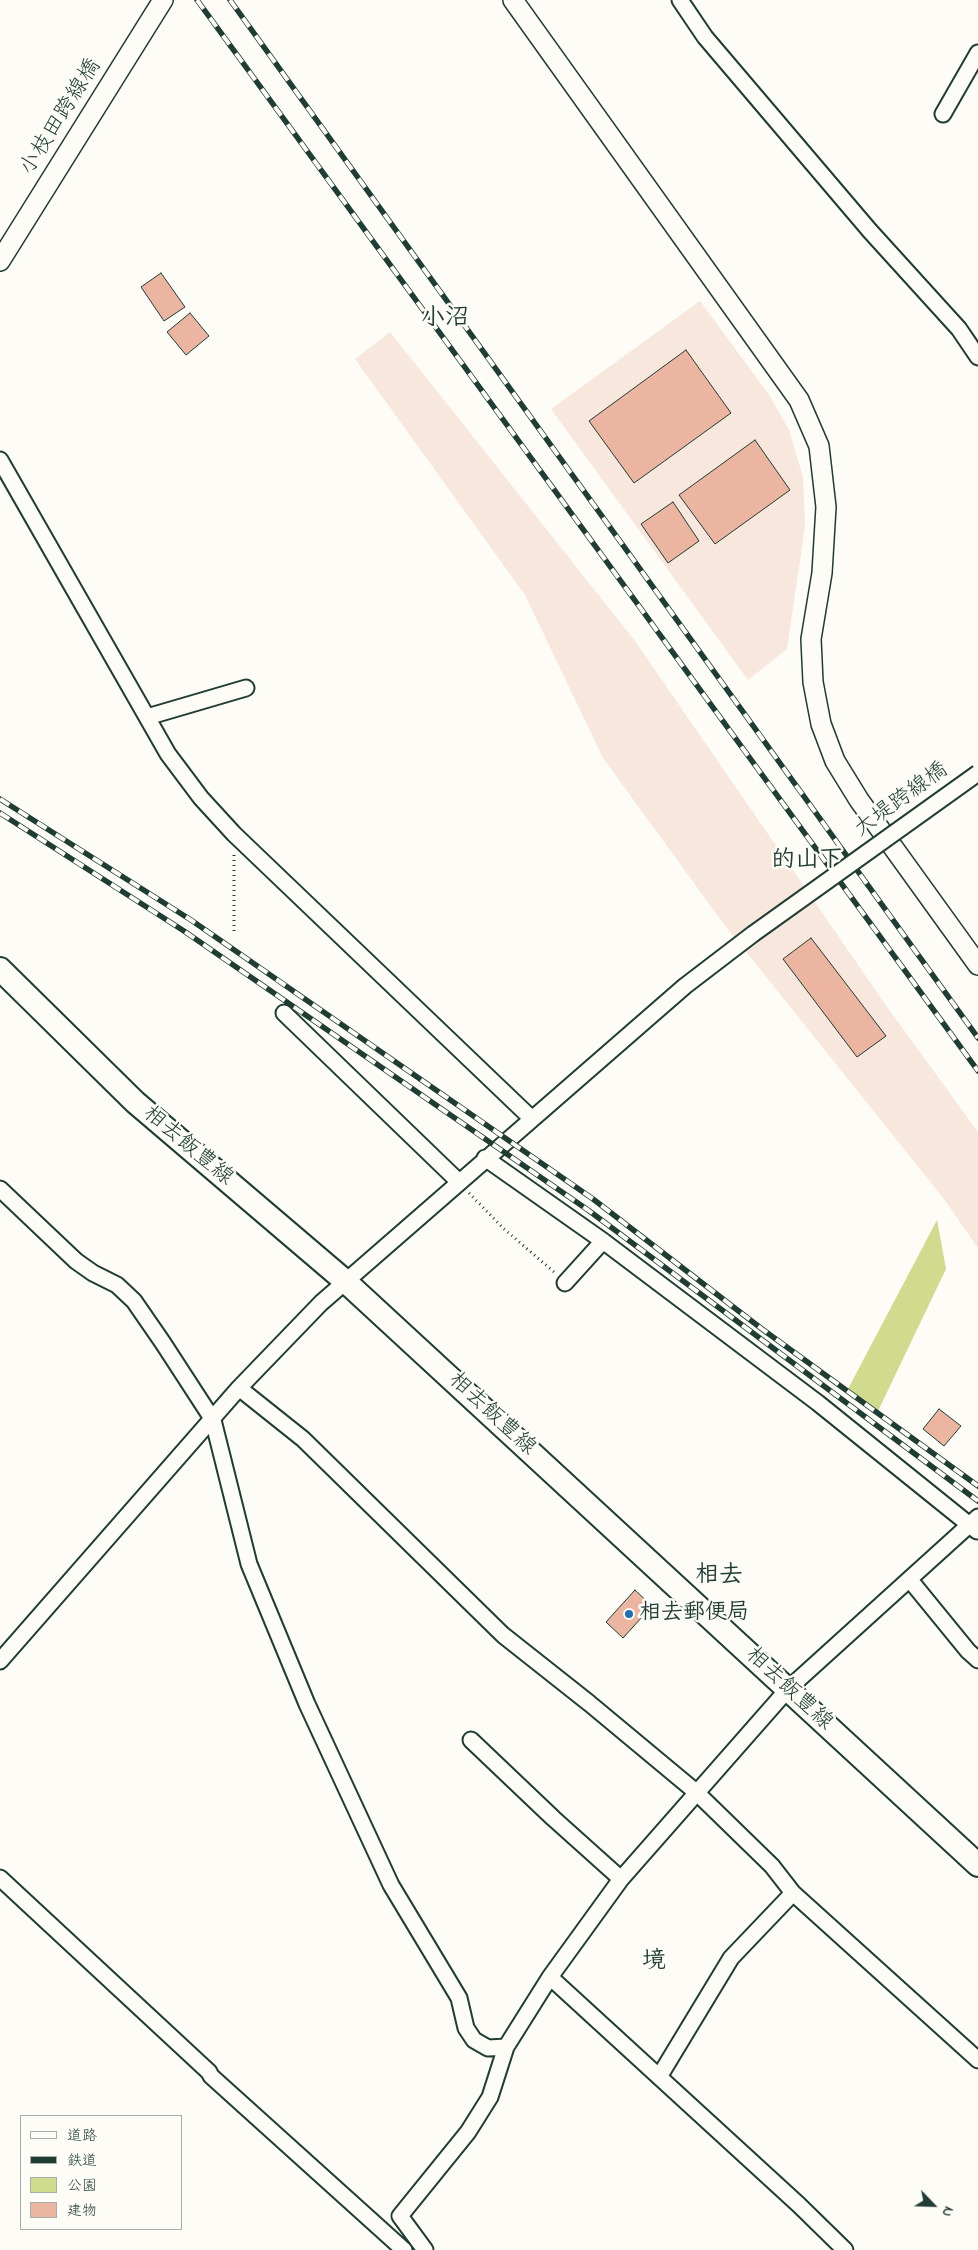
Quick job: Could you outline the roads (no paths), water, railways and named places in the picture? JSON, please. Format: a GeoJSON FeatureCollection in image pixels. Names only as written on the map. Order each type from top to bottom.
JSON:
{"type":"FeatureCollection","features":[{"type":"Feature","properties":{"kind":"main road","name":"相去飯豊線"},"geometry":{"type":"LineString","coordinates":[[0,969],[135,1102],[345,1281],[978,1865]]}},
{"type":"Feature","properties":{"kind":"street","name":"小枝田跨線橋"},"geometry":{"type":"LineString","coordinates":[[0,261],[164,0]]}},
{"type":"Feature","properties":{"kind":"street"},"geometry":{"type":"LineString","coordinates":[[680,0],[712,44],[870,231],[959,329],[978,357]]}},
{"type":"Feature","properties":{"kind":"street"},"geometry":{"type":"LineString","coordinates":[[519,2],[799,400],[819,446],[826,506],[822,573],[811,639],[813,682],[821,724],[835,761],[859,800],[978,965]]}},
{"type":"Feature","properties":{"kind":"street"},"geometry":{"type":"LineString","coordinates":[[943,114],[978,55]]}},
{"type":"Feature","properties":{"kind":"street"},"geometry":{"type":"LineString","coordinates":[[0,460],[168,754],[201,798],[234,834],[531,1118]]}},
{"type":"Feature","properties":{"kind":"street"},"geometry":{"type":"LineString","coordinates":[[147,718],[246,688]]}},
{"type":"Feature","properties":{"kind":"street","name":"大堤跨線橋"},"geometry":{"type":"LineString","coordinates":[[0,1660],[239,1388],[287,1336],[345,1281],[685,986],[753,934],[978,772]]}},
{"type":"Feature","properties":{"kind":"street"},"geometry":{"type":"LineString","coordinates":[[284,1013],[458,1182]]}},
{"type":"Feature","properties":{"kind":"street"},"geometry":{"type":"LineString","coordinates":[[425,2250],[400,2216],[468,2132],[490,2096],[506,2047],[550,1977],[621,1879],[696,1792],[774,1708],[788,1689],[910,1580],[975,1525],[818,1403],[603,1241],[485,1158]]}},
{"type":"Feature","properties":{"kind":"street"},"geometry":{"type":"LineString","coordinates":[[0,1189],[76,1261],[93,1273],[117,1285],[134,1301],[163,1342],[212,1420],[249,1564],[307,1704],[387,1876],[459,1998],[466,2028],[474,2040],[488,2048],[506,2047]]}},
{"type":"Feature","properties":{"kind":"street"},"geometry":{"type":"LineString","coordinates":[[566,1283],[603,1241]]}},
{"type":"Feature","properties":{"kind":"street"},"geometry":{"type":"LineString","coordinates":[[239,1388],[303,1439],[503,1635],[589,1703],[696,1792],[772,1866],[793,1893],[978,2060]]}},
{"type":"Feature","properties":{"kind":"street"},"geometry":{"type":"LineString","coordinates":[[910,1580],[968,1651],[978,1660]]}},
{"type":"Feature","properties":{"kind":"street"},"geometry":{"type":"LineString","coordinates":[[471,1740],[621,1879]]}},
{"type":"Feature","properties":{"kind":"street"},"geometry":{"type":"LineString","coordinates":[[0,1878],[209,2072],[211,2076],[404,2250]]}},
{"type":"Feature","properties":{"kind":"street"},"geometry":{"type":"LineString","coordinates":[[659,2077],[731,1958],[793,1893]]}},
{"type":"Feature","properties":{"kind":"street"},"geometry":{"type":"LineString","coordinates":[[550,1977],[845,2250]]}},
{"type":"Feature","properties":{"kind":"railway"},"geometry":{"type":"LineString","coordinates":[[197,0],[978,1071]]}},
{"type":"Feature","properties":{"kind":"railway"},"geometry":{"type":"LineString","coordinates":[[230,0],[978,1038]]}},
{"type":"Feature","properties":{"kind":"railway"},"geometry":{"type":"LineString","coordinates":[[0,799],[191,920],[593,1199],[762,1329],[978,1486]]}},
{"type":"Feature","properties":{"kind":"railway"},"geometry":{"type":"LineString","coordinates":[[0,813],[184,931],[588,1210],[978,1501]]}},
{"type":"Feature","properties":{"kind":"place","name":"相去郵便局"},"geometry":{"type":"Point","coordinates":[629,1614]}},
{"type":"Feature","properties":{"kind":"district","name":"小沼"},"geometry":{"type":"Point","coordinates":[445,320]}},
{"type":"Feature","properties":{"kind":"district","name":"的山下"},"geometry":{"type":"Point","coordinates":[807,862]}},
{"type":"Feature","properties":{"kind":"district","name":"相去"},"geometry":{"type":"Point","coordinates":[719,1577]}},
{"type":"Feature","properties":{"kind":"district","name":"境"},"geometry":{"type":"Point","coordinates":[654,1963]}}]}
